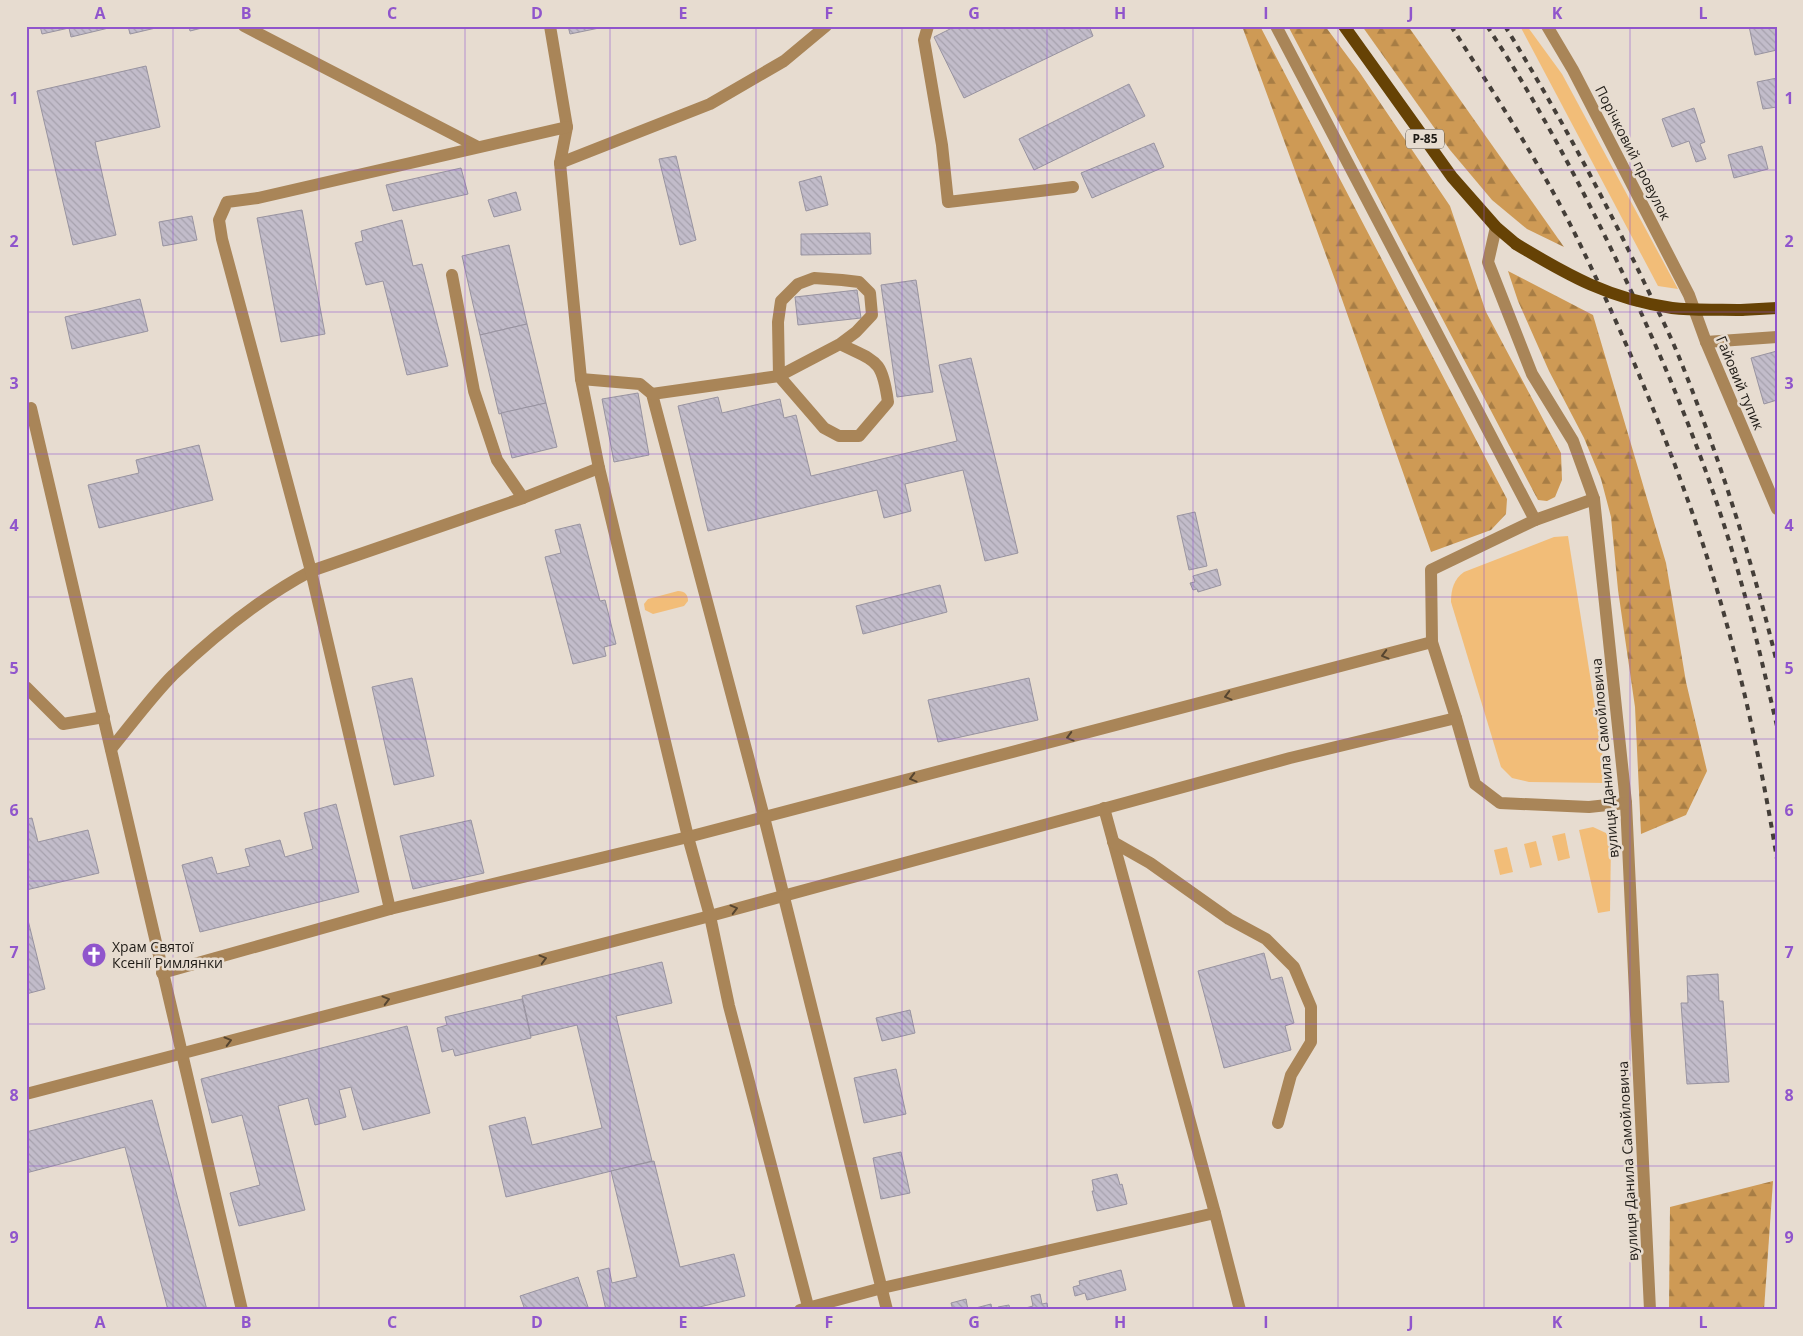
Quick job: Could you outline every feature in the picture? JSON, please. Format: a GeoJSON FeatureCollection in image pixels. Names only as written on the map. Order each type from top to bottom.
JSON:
{"type":"FeatureCollection","features":[{"type":"Feature","properties":{"kind":"main road","name":"Р-85"},"geometry":{"type":"LineString","coordinates":[[1344,26],[1452,176],[1496,227],[1516,244],[1568,275],[1620,297],[1674,308],[1742,310],[1777,308]]}},
{"type":"Feature","properties":{"kind":"street"},"geometry":{"type":"LineString","coordinates":[[244,26],[478,147]]}},
{"type":"Feature","properties":{"kind":"street"},"geometry":{"type":"LineString","coordinates":[[550,26],[567,126],[560,163],[581,379],[599,468],[805,1309],[882,1288],[1215,1213]]}},
{"type":"Feature","properties":{"kind":"street"},"geometry":{"type":"LineString","coordinates":[[560,163],[710,104],[784,60],[826,26]]}},
{"type":"Feature","properties":{"kind":"street"},"geometry":{"type":"LineString","coordinates":[[928,26],[924,40],[942,145],[948,202],[1073,187]]}},
{"type":"Feature","properties":{"kind":"street"},"geometry":{"type":"LineString","coordinates":[[1276,26],[1535,520]]}},
{"type":"Feature","properties":{"kind":"street","name":"Порічковий провулок"},"geometry":{"type":"LineString","coordinates":[[1547,26],[1578,78],[1689,295]]}},
{"type":"Feature","properties":{"kind":"street"},"geometry":{"type":"LineString","coordinates":[[390,909],[310,571],[222,239],[219,220],[227,202],[258,198],[567,126]]}},
{"type":"Feature","properties":{"kind":"street","name":"вулиця Данила Самойловича"},"geometry":{"type":"LineString","coordinates":[[1496,227],[1488,262],[1532,374],[1573,441],[1594,499],[1626,803],[1650,1310]]}},
{"type":"Feature","properties":{"kind":"street"},"geometry":{"type":"LineString","coordinates":[[452,276],[474,391],[497,460],[523,498]]}},
{"type":"Feature","properties":{"kind":"street"},"geometry":{"type":"LineString","coordinates":[[652,394],[779,376],[840,344],[856,332],[872,315],[870,292],[858,282],[814,278],[798,284],[781,301],[778,322],[779,376],[824,428],[839,436],[858,436],[888,402],[885,378],[877,362],[840,344]]}},
{"type":"Feature","properties":{"kind":"street","name":"Гайовий тупик"},"geometry":{"type":"LineString","coordinates":[[1689,295],[1706,342],[1777,509]]}},
{"type":"Feature","properties":{"kind":"street"},"geometry":{"type":"LineString","coordinates":[[1706,342],[1777,338]]}},
{"type":"Feature","properties":{"kind":"street"},"geometry":{"type":"LineString","coordinates":[[581,379],[640,384],[652,394],[764,817],[887,1310]]}},
{"type":"Feature","properties":{"kind":"street"},"geometry":{"type":"LineString","coordinates":[[31,408],[242,1310]]}},
{"type":"Feature","properties":{"kind":"street"},"geometry":{"type":"LineString","coordinates":[[111,749],[172,676],[280,587],[310,571],[523,498],[599,468]]}},
{"type":"Feature","properties":{"kind":"street"},"geometry":{"type":"LineString","coordinates":[[1594,499],[1535,520],[1431,570],[1432,642],[1475,784],[1500,803],[1589,808],[1626,803]]}},
{"type":"Feature","properties":{"kind":"street"},"geometry":{"type":"LineString","coordinates":[[162,973],[390,909],[688,837],[1432,642]]}},
{"type":"Feature","properties":{"kind":"street"},"geometry":{"type":"LineString","coordinates":[[26,687],[63,724],[104,718]]}},
{"type":"Feature","properties":{"kind":"street"},"geometry":{"type":"LineString","coordinates":[[26,1094],[710,916],[1290,758],[1456,718]]}},
{"type":"Feature","properties":{"kind":"street"},"geometry":{"type":"LineString","coordinates":[[1104,808],[1240,1310]]}},
{"type":"Feature","properties":{"kind":"street"},"geometry":{"type":"LineString","coordinates":[[1113,842],[1150,863],[1229,918],[1266,939],[1294,967],[1311,1007],[1312,1042],[1290,1075],[1278,1123]]}},
{"type":"Feature","properties":{"kind":"shaded area"},"geometry":{"type":"Polygon","coordinates":[[[1520,26],[1527,26],[1562,74],[1678,289],[1658,286],[1520,26]]]}},
{"type":"Feature","properties":{"kind":"shaded area"},"geometry":{"type":"Polygon","coordinates":[[[1568,536],[1607,783],[1529,782],[1512,778],[1501,767],[1451,602],[1454,585],[1464,572],[1554,537],[1568,536]]]}},
{"type":"Feature","properties":{"kind":"shaded area"},"geometry":{"type":"Polygon","coordinates":[[[678,591],[686,594],[688,601],[684,606],[653,614],[645,610],[644,604],[648,599],[678,591]]]}},
{"type":"Feature","properties":{"kind":"shaded area"},"geometry":{"type":"Polygon","coordinates":[[[1593,827],[1606,833],[1611,843],[1610,911],[1598,913],[1579,830],[1593,827]]]}},
{"type":"Feature","properties":{"kind":"shaded area"},"geometry":{"type":"Polygon","coordinates":[[[1565,833],[1570,858],[1558,861],[1552,836],[1565,833]]]}},
{"type":"Feature","properties":{"kind":"shaded area"},"geometry":{"type":"Polygon","coordinates":[[[1536,841],[1542,865],[1530,868],[1524,844],[1536,841]]]}},
{"type":"Feature","properties":{"kind":"shaded area"},"geometry":{"type":"Polygon","coordinates":[[[1507,847],[1513,872],[1500,875],[1494,850],[1507,847]]]}},
{"type":"Feature","properties":{"kind":"green space"},"geometry":{"type":"Polygon","coordinates":[[[1242,26],[1260,26],[1507,499],[1506,514],[1491,530],[1431,552],[1338,288],[1242,26]]]}},
{"type":"Feature","properties":{"kind":"green space"},"geometry":{"type":"Polygon","coordinates":[[[1288,26],[1325,26],[1360,73],[1450,206],[1486,312],[1561,453],[1562,480],[1555,497],[1547,501],[1538,500],[1288,26]]]}},
{"type":"Feature","properties":{"kind":"green space"},"geometry":{"type":"Polygon","coordinates":[[[1362,26],[1408,26],[1564,247],[1527,229],[1492,200],[1450,150],[1362,26]]]}},
{"type":"Feature","properties":{"kind":"green space"},"geometry":{"type":"Polygon","coordinates":[[[1508,271],[1593,315],[1666,563],[1686,682],[1707,771],[1686,815],[1641,834],[1635,707],[1618,590],[1611,517],[1601,479],[1584,438],[1549,371],[1518,301],[1508,271]]]}},
{"type":"Feature","properties":{"kind":"green space"},"geometry":{"type":"Polygon","coordinates":[[[1773,1181],[1764,1310],[1669,1310],[1670,1207],[1773,1181]]]}},
{"type":"Feature","properties":{"kind":"building"},"geometry":{"type":"Polygon","coordinates":[[[40,26],[117,26],[71,37],[69,28],[42,34],[40,26]]]}},
{"type":"Feature","properties":{"kind":"building"},"geometry":{"type":"Polygon","coordinates":[[[128,26],[160,26],[160,27],[130,34],[128,26]]]}},
{"type":"Feature","properties":{"kind":"building"},"geometry":{"type":"Polygon","coordinates":[[[189,26],[210,26],[190,31],[189,26]]]}},
{"type":"Feature","properties":{"kind":"building"},"geometry":{"type":"Polygon","coordinates":[[[568,26],[609,26],[570,34],[568,26]]]}},
{"type":"Feature","properties":{"kind":"building"},"geometry":{"type":"Polygon","coordinates":[[[956,26],[1089,26],[1093,36],[964,98],[934,37],[956,26]]]}},
{"type":"Feature","properties":{"kind":"building"},"geometry":{"type":"Polygon","coordinates":[[[1749,26],[1777,26],[1777,50],[1755,55],[1749,26]]]}},
{"type":"Feature","properties":{"kind":"building"},"geometry":{"type":"Polygon","coordinates":[[[146,66],[160,127],[95,142],[116,235],[73,245],[37,91],[146,66]]]}},
{"type":"Feature","properties":{"kind":"building"},"geometry":{"type":"Polygon","coordinates":[[[1777,78],[1777,107],[1763,109],[1757,82],[1777,78]]]}},
{"type":"Feature","properties":{"kind":"building"},"geometry":{"type":"Polygon","coordinates":[[[1129,84],[1145,116],[1034,170],[1019,139],[1129,84]]]}},
{"type":"Feature","properties":{"kind":"building"},"geometry":{"type":"Polygon","coordinates":[[[1694,108],[1705,142],[1700,144],[1706,159],[1696,162],[1689,141],[1672,147],[1662,119],[1694,108]]]}},
{"type":"Feature","properties":{"kind":"building"},"geometry":{"type":"Polygon","coordinates":[[[1154,143],[1164,167],[1092,198],[1081,173],[1154,143]]]}},
{"type":"Feature","properties":{"kind":"building"},"geometry":{"type":"Polygon","coordinates":[[[1762,146],[1768,169],[1734,178],[1728,155],[1762,146]]]}},
{"type":"Feature","properties":{"kind":"building"},"geometry":{"type":"Polygon","coordinates":[[[676,156],[696,240],[680,245],[659,159],[676,156]]]}},
{"type":"Feature","properties":{"kind":"building"},"geometry":{"type":"Polygon","coordinates":[[[461,168],[468,194],[393,211],[386,185],[461,168]]]}},
{"type":"Feature","properties":{"kind":"building"},"geometry":{"type":"Polygon","coordinates":[[[821,176],[828,205],[806,211],[799,182],[821,176]]]}},
{"type":"Feature","properties":{"kind":"building"},"geometry":{"type":"Polygon","coordinates":[[[516,192],[521,210],[494,217],[488,200],[516,192]]]}},
{"type":"Feature","properties":{"kind":"building"},"geometry":{"type":"Polygon","coordinates":[[[302,210],[325,334],[281,342],[257,218],[302,210]]]}},
{"type":"Feature","properties":{"kind":"building"},"geometry":{"type":"Polygon","coordinates":[[[192,216],[197,240],[163,246],[159,222],[192,216]]]}},
{"type":"Feature","properties":{"kind":"building"},"geometry":{"type":"Polygon","coordinates":[[[402,220],[413,266],[422,264],[448,366],[407,375],[383,281],[366,285],[355,243],[363,241],[361,231],[402,220]]]}},
{"type":"Feature","properties":{"kind":"building"},"geometry":{"type":"Polygon","coordinates":[[[870,233],[871,254],[801,255],[801,234],[870,233]]]}},
{"type":"Feature","properties":{"kind":"building"},"geometry":{"type":"Polygon","coordinates":[[[509,245],[527,324],[480,335],[462,256],[509,245]]]}},
{"type":"Feature","properties":{"kind":"building"},"geometry":{"type":"Polygon","coordinates":[[[916,280],[933,392],[897,397],[881,285],[916,280]]]}},
{"type":"Feature","properties":{"kind":"building"},"geometry":{"type":"Polygon","coordinates":[[[857,290],[861,318],[798,325],[795,297],[857,290]]]}},
{"type":"Feature","properties":{"kind":"building"},"geometry":{"type":"Polygon","coordinates":[[[140,299],[148,331],[72,349],[65,317],[140,299]]]}},
{"type":"Feature","properties":{"kind":"building"},"geometry":{"type":"Polygon","coordinates":[[[527,324],[546,403],[499,414],[480,335],[527,324]]]}},
{"type":"Feature","properties":{"kind":"building"},"geometry":{"type":"Polygon","coordinates":[[[1777,351],[1777,400],[1764,404],[1751,358],[1777,351]]]}},
{"type":"Feature","properties":{"kind":"building"},"geometry":{"type":"Polygon","coordinates":[[[971,358],[1018,553],[985,561],[963,470],[905,484],[911,511],[884,518],[877,490],[708,531],[678,406],[718,397],[722,413],[780,399],[784,418],[796,415],[811,476],[957,441],[939,365],[971,358]]]}},
{"type":"Feature","properties":{"kind":"building"},"geometry":{"type":"Polygon","coordinates":[[[638,393],[649,455],[614,462],[602,399],[638,393]]]}},
{"type":"Feature","properties":{"kind":"building"},"geometry":{"type":"Polygon","coordinates":[[[546,403],[557,447],[512,458],[501,413],[546,403]]]}},
{"type":"Feature","properties":{"kind":"building"},"geometry":{"type":"Polygon","coordinates":[[[199,445],[213,500],[99,528],[88,485],[139,473],[136,460],[199,445]]]}},
{"type":"Feature","properties":{"kind":"building"},"geometry":{"type":"Polygon","coordinates":[[[1195,512],[1207,566],[1189,570],[1177,516],[1195,512]]]}},
{"type":"Feature","properties":{"kind":"building"},"geometry":{"type":"Polygon","coordinates":[[[580,524],[600,601],[605,600],[616,644],[604,647],[606,656],[573,664],[545,557],[561,553],[555,530],[580,524]]]}},
{"type":"Feature","properties":{"kind":"building"},"geometry":{"type":"Polygon","coordinates":[[[1217,569],[1221,585],[1198,592],[1197,589],[1193,590],[1190,583],[1195,582],[1193,576],[1217,569]]]}},
{"type":"Feature","properties":{"kind":"building"},"geometry":{"type":"Polygon","coordinates":[[[940,585],[947,612],[863,634],[856,606],[940,585]]]}},
{"type":"Feature","properties":{"kind":"building"},"geometry":{"type":"Polygon","coordinates":[[[412,678],[434,776],[394,785],[372,687],[412,678]]]}},
{"type":"Feature","properties":{"kind":"building"},"geometry":{"type":"Polygon","coordinates":[[[1029,678],[1038,720],[938,742],[928,700],[1029,678]]]}},
{"type":"Feature","properties":{"kind":"building"},"geometry":{"type":"Polygon","coordinates":[[[336,804],[359,892],[200,932],[182,865],[212,857],[217,874],[250,866],[245,849],[280,840],[285,857],[313,849],[304,813],[336,804]]]}},
{"type":"Feature","properties":{"kind":"building"},"geometry":{"type":"Polygon","coordinates":[[[32,818],[38,842],[88,830],[99,873],[26,890],[26,819],[32,818]]]}},
{"type":"Feature","properties":{"kind":"building"},"geometry":{"type":"Polygon","coordinates":[[[471,820],[484,873],[413,889],[400,836],[471,820]]]}},
{"type":"Feature","properties":{"kind":"building"},"geometry":{"type":"Polygon","coordinates":[[[26,912],[45,989],[26,994],[26,912]]]}},
{"type":"Feature","properties":{"kind":"building"},"geometry":{"type":"Polygon","coordinates":[[[1264,953],[1271,980],[1282,977],[1294,1023],[1285,1026],[1291,1050],[1224,1068],[1198,971],[1264,953]]]}},
{"type":"Feature","properties":{"kind":"building"},"geometry":{"type":"Polygon","coordinates":[[[662,962],[672,1003],[616,1016],[652,1161],[506,1197],[489,1126],[525,1117],[532,1145],[602,1128],[577,1025],[531,1036],[522,996],[662,962]]]}},
{"type":"Feature","properties":{"kind":"building"},"geometry":{"type":"Polygon","coordinates":[[[1718,974],[1719,1001],[1723,1001],[1729,1082],[1687,1084],[1681,1003],[1688,1003],[1687,976],[1718,974]]]}},
{"type":"Feature","properties":{"kind":"building"},"geometry":{"type":"Polygon","coordinates":[[[522,999],[531,1038],[455,1056],[453,1049],[442,1052],[437,1028],[447,1025],[445,1017],[522,999]]]}},
{"type":"Feature","properties":{"kind":"building"},"geometry":{"type":"Polygon","coordinates":[[[910,1010],[915,1033],[882,1041],[876,1018],[910,1010]]]}},
{"type":"Feature","properties":{"kind":"building"},"geometry":{"type":"Polygon","coordinates":[[[407,1026],[430,1113],[363,1130],[351,1087],[339,1090],[346,1117],[315,1125],[308,1098],[278,1106],[305,1210],[239,1226],[230,1193],[260,1185],[242,1115],[212,1123],[201,1079],[407,1026]]]}},
{"type":"Feature","properties":{"kind":"building"},"geometry":{"type":"Polygon","coordinates":[[[896,1069],[906,1114],[864,1123],[854,1078],[896,1069]]]}},
{"type":"Feature","properties":{"kind":"building"},"geometry":{"type":"Polygon","coordinates":[[[152,1100],[207,1310],[168,1310],[125,1147],[26,1173],[26,1132],[152,1100]]]}},
{"type":"Feature","properties":{"kind":"building"},"geometry":{"type":"Polygon","coordinates":[[[901,1152],[910,1193],[881,1199],[873,1158],[901,1152]]]}},
{"type":"Feature","properties":{"kind":"building"},"geometry":{"type":"Polygon","coordinates":[[[654,1161],[680,1267],[734,1254],[745,1296],[687,1310],[606,1310],[597,1271],[609,1268],[612,1283],[637,1277],[611,1171],[654,1161]]]}},
{"type":"Feature","properties":{"kind":"building"},"geometry":{"type":"Polygon","coordinates":[[[1117,1174],[1120,1185],[1122,1184],[1127,1204],[1097,1211],[1092,1191],[1094,1191],[1092,1180],[1117,1174]]]}},
{"type":"Feature","properties":{"kind":"building"},"geometry":{"type":"Polygon","coordinates":[[[1121,1270],[1126,1290],[1087,1300],[1085,1293],[1075,1296],[1073,1287],[1080,1285],[1079,1281],[1121,1270]]]}},
{"type":"Feature","properties":{"kind":"building"},"geometry":{"type":"Polygon","coordinates":[[[578,1277],[589,1310],[525,1310],[520,1296],[578,1277]]]}},
{"type":"Feature","properties":{"kind":"building"},"geometry":{"type":"Polygon","coordinates":[[[1040,1294],[1042,1304],[1047,1303],[1048,1310],[1018,1310],[1033,1306],[1031,1296],[1040,1294]]]}},
{"type":"Feature","properties":{"kind":"building"},"geometry":{"type":"Polygon","coordinates":[[[966,1299],[968,1310],[953,1310],[951,1303],[966,1299]]]}},
{"type":"Feature","properties":{"kind":"building"},"geometry":{"type":"Polygon","coordinates":[[[991,1304],[992,1310],[968,1310],[991,1304]]]}},
{"type":"Feature","properties":{"kind":"building"},"geometry":{"type":"Polygon","coordinates":[[[1009,1305],[1010,1310],[998,1310],[998,1307],[1009,1305]]]}},
{"type":"Feature","properties":{"kind":"railway"},"geometry":{"type":"LineString","coordinates":[[1451,26],[1547,182],[1576,236],[1623,338],[1666,442],[1706,554],[1731,640],[1752,727],[1777,859]]}},
{"type":"Feature","properties":{"kind":"railway"},"geometry":{"type":"LineString","coordinates":[[1487,26],[1543,118],[1594,213],[1675,392],[1691,431],[1732,549],[1777,726]]}},
{"type":"Feature","properties":{"kind":"railway"},"geometry":{"type":"LineString","coordinates":[[1505,26],[1595,184],[1675,348],[1694,394],[1734,508],[1777,663]]}},
{"type":"Feature","properties":{"kind":"place","name":"Храм Святої Ксенії Римлянки"},"geometry":{"type":"Point","coordinates":[94,955]}}]}
